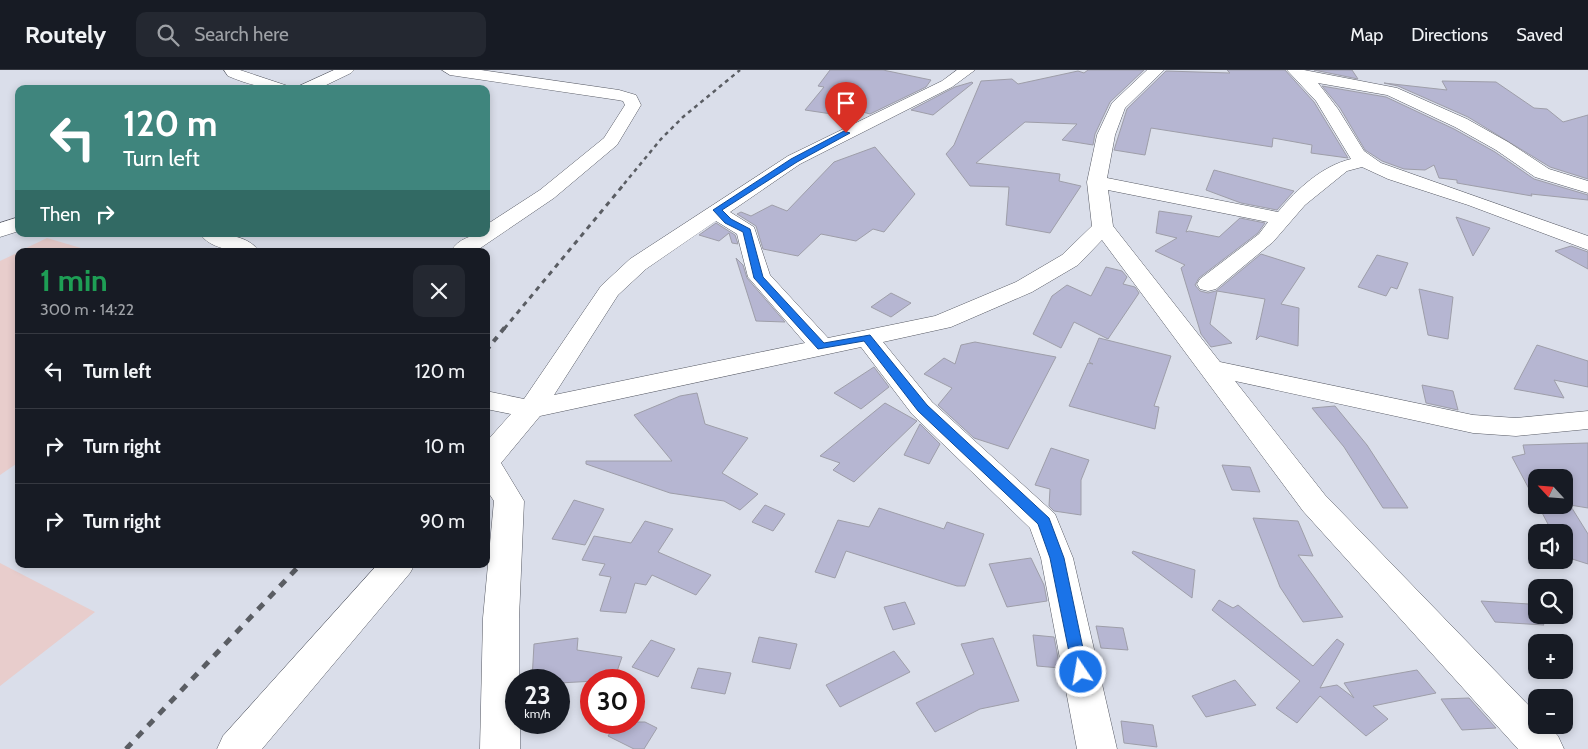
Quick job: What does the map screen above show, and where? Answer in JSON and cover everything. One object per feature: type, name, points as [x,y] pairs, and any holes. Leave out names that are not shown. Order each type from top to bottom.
[{"type":"main road","points":[[232,70],[253,81],[268,85]]},
{"type":"main road","points":[[314,85],[346,70]]},
{"type":"main road","points":[[450,70],[619,95],[630,98],[633,105],[611,141],[547,194],[490,232]]},
{"type":"main road","points":[[490,458],[531,409],[609,291],[638,264],[794,160],[947,84],[967,70]]},
{"type":"main road","points":[[1156,70],[1118,106],[1106,135],[1097,182],[1103,227],[1314,503],[1544,749]]},
{"type":"main road","points":[[1299,73],[1338,122],[1357,154],[1364,161],[1401,177],[1528,220],[1588,244]]},
{"type":"main road","points":[[1299,73],[1391,91],[1460,123],[1502,146],[1542,173],[1588,187]]},
{"type":"main road","points":[[1208,284],[1266,238],[1298,201],[1340,167],[1364,161]]},
{"type":"main road","points":[[1097,182],[1283,218]]},
{"type":"main road","points":[[717,210],[728,221],[747,231],[759,278],[822,347]]},
{"type":"main road","points":[[0,231],[15,224]]},
{"type":"main road","points":[[490,401],[531,409],[942,322],[1024,287],[1070,260],[1103,227]]},
{"type":"main road","points":[[218,237],[241,248]]},
{"type":"main road","points":[[466,248],[483,237]]},
{"type":"main road","points":[[866,338],[922,408],[1044,522],[1057,558],[1097,749]]},
{"type":"main road","points":[[1212,368],[1473,424],[1516,427],[1588,420]]},
{"type":"main road","points":[[490,470],[509,501],[500,618],[500,749]]},
{"type":"main road","points":[[238,749],[395,568]]},
{"type":"shaded area","points":[[47,238],[81,248],[26,248]]},
{"type":"shaded area","points":[[15,254],[15,465],[0,475],[0,261]]},
{"type":"shaded area","points":[[0,563],[95,612],[0,686]]},
{"type":"building","points":[[830,70],[883,70],[931,80],[926,87],[870,114],[852,109],[845,116],[805,110],[824,87],[818,86]]},
{"type":"building","points":[[1088,70],[1144,70],[1110,102],[1095,134],[1093,145],[1062,140],[1077,124],[1025,122],[976,163],[1060,174],[1059,181],[1081,186],[1050,233],[1006,225],[1009,187],[970,186],[946,154],[954,145],[981,81],[1012,79],[1018,84],[1078,71],[1084,73]]},
{"type":"building","points":[[1227,70],[1285,70],[1314,102],[1348,158],[1311,153],[1312,145],[1273,138],[1272,147],[1151,128],[1145,155],[1114,150],[1127,109],[1166,71],[1230,73]]},
{"type":"building","points":[[1314,70],[1352,70],[1358,79]]},
{"type":"building","points":[[1442,81],[1496,82],[1534,108],[1547,109],[1563,122],[1588,115],[1588,179],[1550,167],[1468,117],[1398,86],[1384,83],[1447,90]]},
{"type":"building","points":[[972,82],[933,115],[911,110],[955,87]]},
{"type":"building","points":[[1322,86],[1386,97],[1454,129],[1495,152],[1534,179],[1588,195],[1588,200],[1531,194],[1532,196],[1457,183],[1457,180],[1439,178],[1434,165],[1425,170],[1404,169],[1382,161],[1365,150],[1340,108]]},
{"type":"building","points":[[875,147],[915,194],[884,232],[873,229],[856,241],[821,234],[798,256],[763,249],[756,226],[737,214],[741,212],[751,216],[772,205],[787,211],[834,162]]},
{"type":"building","points":[[1214,170],[1294,191],[1277,210],[1241,203],[1206,190]]},
{"type":"building","points":[[1159,211],[1192,216],[1186,232],[1219,237],[1240,218],[1265,223],[1258,233],[1199,278],[1195,285],[1200,291],[1208,293],[1216,291],[1261,254],[1305,268],[1281,304],[1299,308],[1298,346],[1260,336],[1256,340],[1265,299],[1217,291],[1210,324],[1232,343],[1211,347],[1201,334],[1181,268],[1185,265],[1155,251],[1177,238],[1156,233]]},
{"type":"building","points":[[1456,217],[1490,228],[1473,256]]},
{"type":"building","points":[[716,223],[735,235],[738,244],[732,243],[729,233],[719,241],[699,235]]},
{"type":"building","points":[[1571,246],[1588,252],[1588,269],[1555,251]]},
{"type":"building","points":[[1377,255],[1408,263],[1397,289],[1391,287],[1386,296],[1358,287]]},
{"type":"building","points":[[736,258],[743,265],[747,278],[785,322],[756,321]]},
{"type":"building","points":[[1106,267],[1122,271],[1127,277],[1123,284],[1135,287],[1139,293],[1108,339],[1074,322],[1061,348],[1033,334],[1052,296],[1067,285],[1091,296]]},
{"type":"building","points":[[1419,289],[1453,297],[1448,339],[1428,335]]},
{"type":"building","points":[[891,293],[911,303],[891,317],[871,307]]},
{"type":"building","points":[[1099,338],[1171,356],[1154,406],[1159,407],[1155,429],[1069,406],[1088,363],[1093,364],[1089,362]]},
{"type":"building","points":[[975,342],[1056,357],[1008,449],[974,438],[938,405],[952,388],[924,374],[944,358],[955,364],[961,345]]},
{"type":"building","points":[[1537,345],[1588,361],[1588,387],[1554,380],[1564,398],[1514,389]]},
{"type":"building","points":[[874,367],[889,387],[861,409],[834,393]]},
{"type":"building","points":[[1422,385],[1453,391],[1458,410],[1426,403]]},
{"type":"building","points":[[697,393],[705,424],[748,438],[722,473],[758,494],[740,510],[724,501],[670,493],[586,464],[586,461],[672,461],[634,415],[680,396]]},
{"type":"building","points":[[885,403],[917,421],[854,482],[833,470],[840,463],[820,456]]},
{"type":"building","points":[[1335,406],[1367,445],[1408,508],[1383,508],[1344,447],[1312,408]]},
{"type":"building","points":[[920,424],[940,444],[929,464],[904,455]]},
{"type":"building","points":[[1588,443],[1588,508],[1573,506],[1573,469],[1528,469],[1528,487],[1512,457],[1525,454],[1523,445]]},
{"type":"building","points":[[1051,448],[1089,460],[1081,480],[1081,515],[1054,511],[1049,506],[1050,489],[1035,485]]},
{"type":"building","points":[[1222,465],[1250,467],[1260,492],[1232,490]]},
{"type":"building","points":[[574,500],[604,509],[585,545],[552,539]]},
{"type":"building","points":[[765,505],[785,514],[773,531],[752,522]]},
{"type":"building","points":[[879,508],[944,529],[947,522],[984,534],[965,586],[957,586],[846,551],[835,578],[815,572],[838,520],[869,527]]},
{"type":"building","points":[[1573,510],[1588,534],[1588,564],[1573,559],[1573,524],[1548,524],[1543,514],[1573,514]]},
{"type":"building","points":[[1253,518],[1298,521],[1313,556],[1298,555],[1343,617],[1303,622],[1280,587]]},
{"type":"building","points":[[645,521],[673,529],[658,552],[711,575],[696,595],[652,575],[646,585],[635,583],[626,613],[600,611],[611,577],[599,575],[605,564],[582,560],[594,536],[631,543]]},
{"type":"building","points":[[1133,551],[1195,570],[1192,598],[1132,553]]},
{"type":"building","points":[[1031,558],[1044,585],[1047,601],[1007,607],[989,564]]},
{"type":"building","points":[[1219,600],[1233,608],[1238,605],[1313,666],[1337,639],[1344,644],[1320,688],[1337,685],[1354,698],[1344,683],[1417,670],[1436,693],[1373,706],[1388,719],[1366,736],[1320,696],[1297,723],[1276,708],[1300,681],[1212,610]]},
{"type":"building","points":[[1481,601],[1528,604],[1528,624],[1544,625],[1495,622]]},
{"type":"building","points":[[905,602],[915,624],[893,630],[884,607]]},
{"type":"building","points":[[1096,626],[1123,628],[1128,650],[1101,648]]},
{"type":"building","points":[[1033,635],[1054,637],[1060,668],[1037,666]]},
{"type":"building","points":[[759,637],[797,644],[790,669],[752,662]]},
{"type":"building","points":[[578,638],[577,650],[622,657],[618,669],[580,669],[580,682],[570,682],[570,669],[533,669],[534,644]]},
{"type":"building","points":[[993,638],[1019,701],[980,709],[935,732],[916,703],[974,674],[961,644]]},
{"type":"building","points":[[651,640],[675,649],[658,677],[645,672],[645,669],[632,667]]},
{"type":"building","points":[[894,651],[910,672],[840,707],[826,685]]},
{"type":"building","points":[[698,668],[731,673],[725,694],[691,688]]},
{"type":"building","points":[[1235,680],[1256,705],[1206,717],[1192,696]]},
{"type":"building","points":[[1469,698],[1496,728],[1462,730],[1441,699]]},
{"type":"building","points":[[1121,721],[1153,725],[1157,747],[1124,743]]},
{"type":"building","points":[[645,722],[657,728],[644,749],[634,749],[608,736],[609,734],[645,734]]},
{"type":"railway","points":[[624,184],[661,139],[683,117],[740,70]]},
{"type":"railway","points":[[504,329],[625,183]]},
{"type":"railway","points":[[490,346],[505,327]]},
{"type":"railway","points":[[126,749],[297,568]]},
{"type":"route","points":[[846,133],[794,160],[717,210],[728,221],[747,231],[752,243],[759,278],[822,347],[866,338],[922,408],[1044,522],[1057,558],[1081,672]]}]
